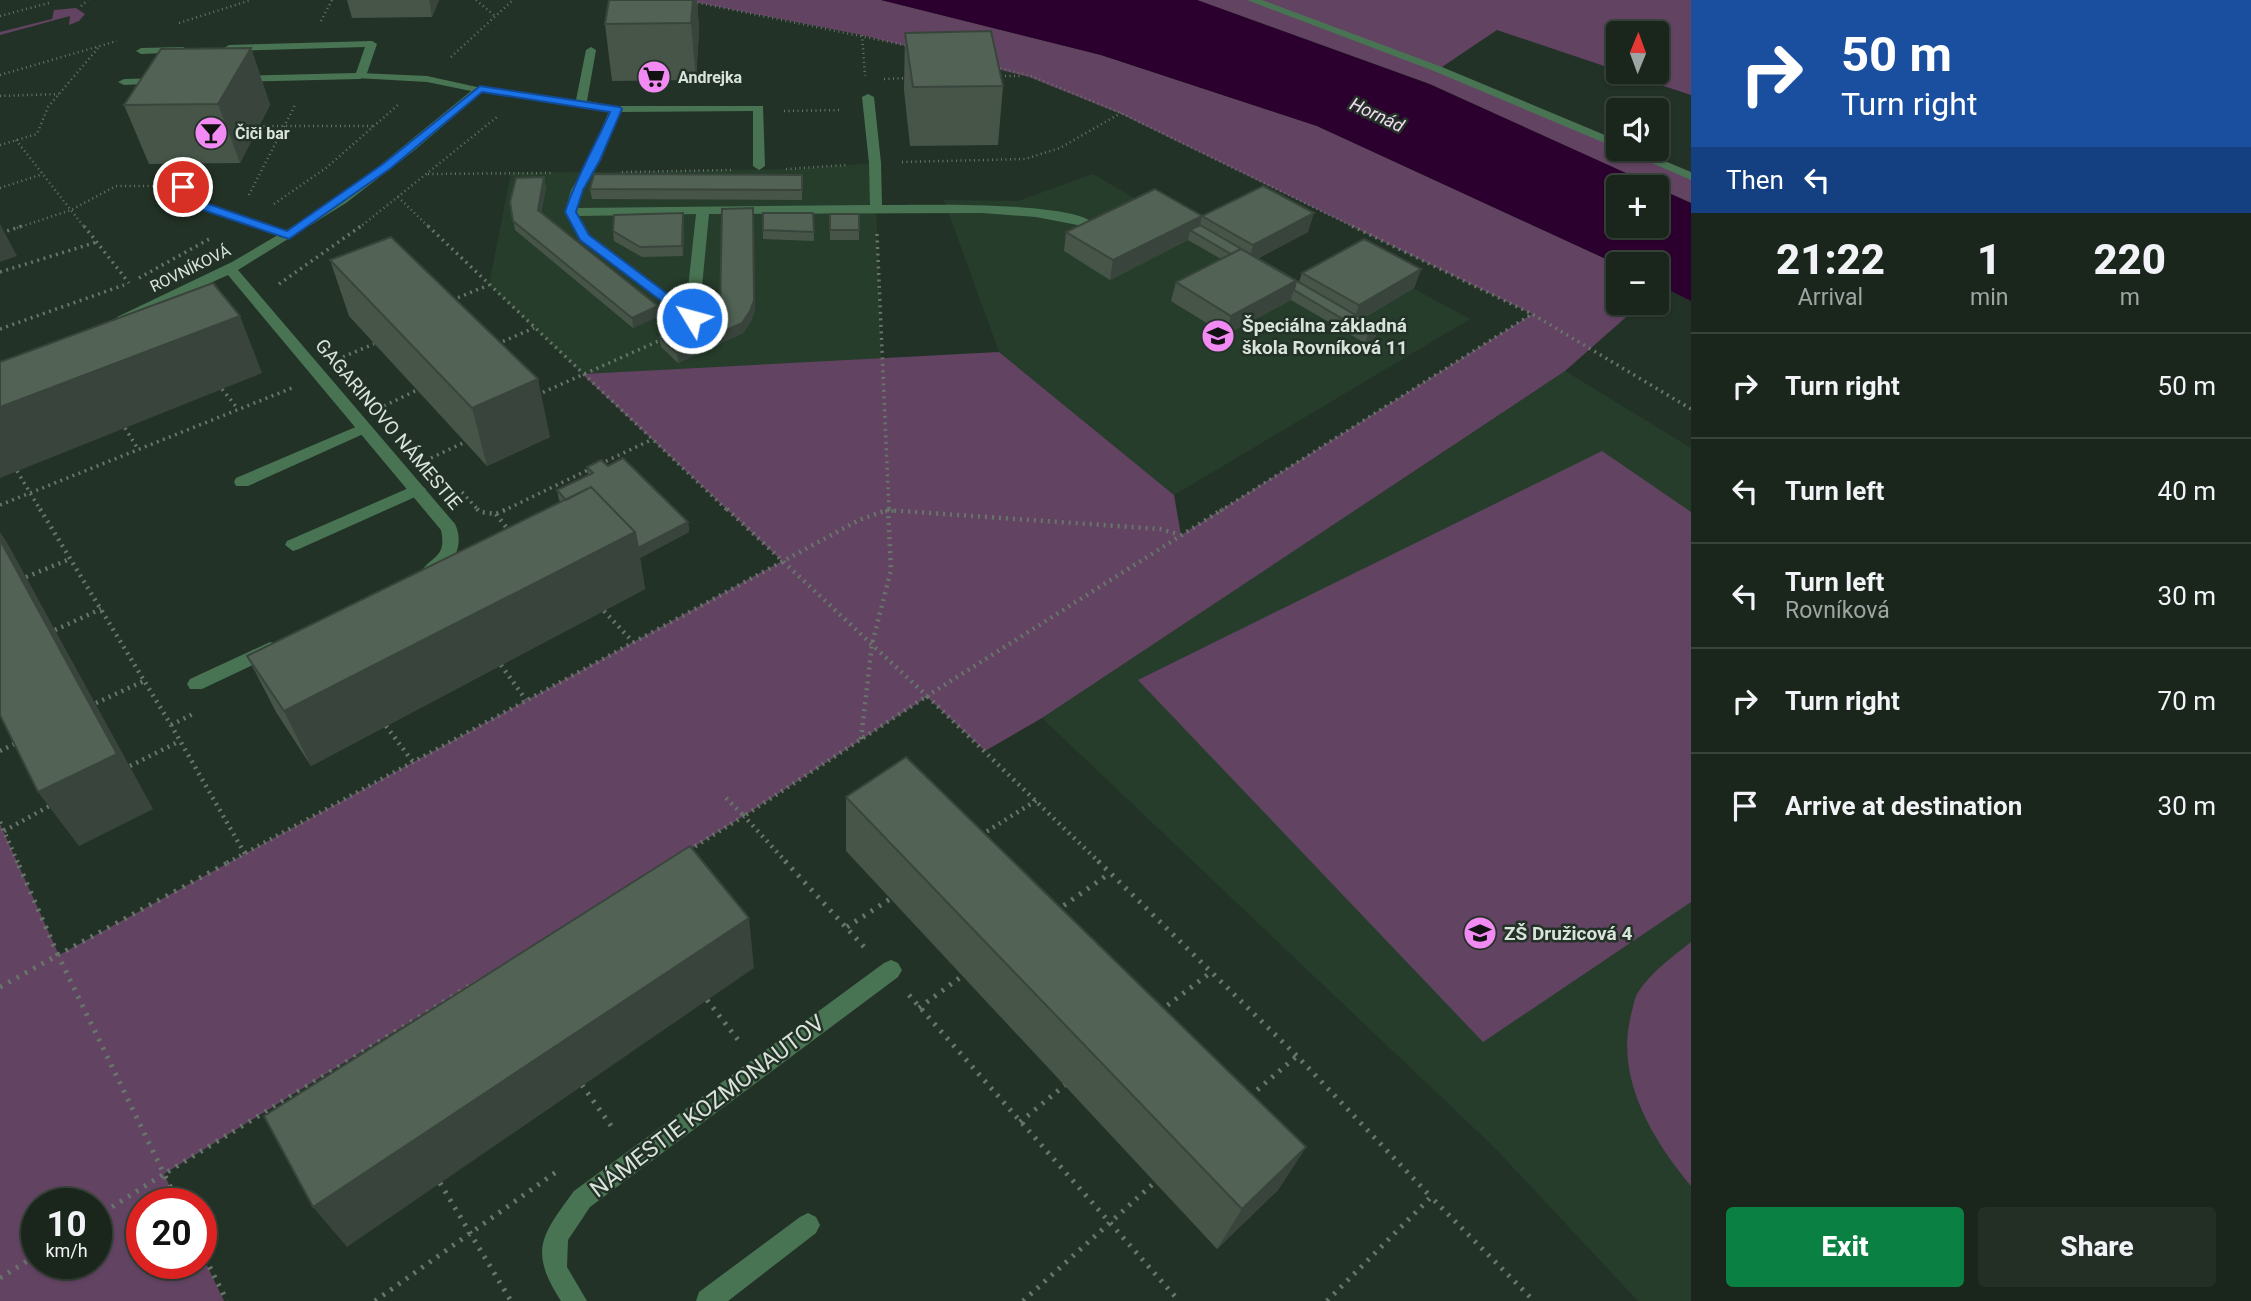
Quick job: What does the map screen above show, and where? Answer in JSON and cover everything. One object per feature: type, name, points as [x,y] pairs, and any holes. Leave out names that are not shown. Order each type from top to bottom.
[{"type":"street","points":[[1252,0],[1438,69],[1606,140]]},
{"type":"street","points":[[211,49],[372,44],[360,76]]},
{"type":"street","points":[[141,51],[197,49]]},
{"type":"street","points":[[582,103],[591,50]]},
{"type":"street","points":[[230,79],[360,76],[427,79],[616,109],[759,108],[759,166]]},
{"type":"street","points":[[124,82],[177,81]]},
{"type":"street","name":"ROVNÍKOVÁ","points":[[113,321],[230,269],[289,235],[378,173],[480,89]]},
{"type":"street","points":[[869,103],[876,209]]},
{"type":"street","points":[[616,109],[595,160],[577,190],[571,212],[584,237],[692,318]]},
{"type":"street","points":[[1655,161],[1691,176]]},
{"type":"street","points":[[190,171],[180,193],[183,199],[289,235]]},
{"type":"street","points":[[571,212],[876,209],[1020,211],[1059,215],[1088,223]]},
{"type":"street","points":[[692,318],[703,210]]},
{"type":"street","name":"GAGARINOVO NÁMESTIE","points":[[230,269],[449,528],[453,542],[450,555],[432,571],[407,583]]},
{"type":"street","points":[[242,482],[365,428]]},
{"type":"street","points":[[293,545],[418,489]]},
{"type":"street","points":[[196,684],[283,642]]},
{"type":"street","name":"NÁMESTIE KOZMONAUTOV","points":[[575,1301],[555,1270],[556,1236],[582,1199],[891,970]]},
{"type":"street","points":[[708,1301],[808,1225]]},
{"type":"path","points":[[0,16],[49,3],[48,0]]},
{"type":"path","points":[[81,6],[88,0]]},
{"type":"path","points":[[476,0],[495,16]]},
{"type":"path","points":[[0,329],[129,283],[245,220],[305,183],[374,126],[513,0]]},
{"type":"path","points":[[684,0],[862,35],[914,48]]},
{"type":"path","points":[[758,111],[869,103],[862,35]]},
{"type":"path","points":[[0,145],[37,134],[48,107],[101,45]]},
{"type":"path","points":[[992,66],[1031,76],[1121,113],[1532,314],[1691,409]]},
{"type":"path","points":[[989,76],[1031,76]]},
{"type":"path","points":[[245,220],[240,211],[309,77]]},
{"type":"path","points":[[866,79],[907,78]]},
{"type":"path","points":[[0,96],[60,94]]},
{"type":"path","points":[[521,96],[398,197],[582,374],[1037,800],[1297,1056],[1534,1301]]},
{"type":"path","points":[[259,126],[374,126]]},
{"type":"path","points":[[16,140],[129,283]]},
{"type":"path","points":[[0,188],[43,174]]},
{"type":"path","points":[[1,233],[71,210],[116,186],[183,187]]},
{"type":"path","points":[[862,739],[872,644],[891,570],[876,209]]},
{"type":"path","points":[[0,272],[97,242]]},
{"type":"path","points":[[450,300],[489,285]]},
{"type":"path","points":[[687,851],[1532,314]]},
{"type":"path","points":[[529,399],[659,341],[692,318]]},
{"type":"path","points":[[496,345],[534,328]]},
{"type":"path","points":[[341,358],[374,344]]},
{"type":"path","points":[[0,505],[320,376]]},
{"type":"path","points":[[222,389],[238,410]]},
{"type":"path","points":[[384,405],[417,390]]},
{"type":"path","points":[[125,428],[138,450]]},
{"type":"path","points":[[480,512],[496,514],[653,439]]},
{"type":"path","points":[[431,458],[465,442]]},
{"type":"path","points":[[17,471],[171,725],[245,854]]},
{"type":"path","points":[[0,987],[859,520],[887,510],[1160,529],[1181,536]]},
{"type":"path","points":[[496,514],[517,541]]},
{"type":"path","points":[[26,577],[70,559]]},
{"type":"path","points":[[55,630],[101,609]]},
{"type":"path","points":[[604,611],[633,642]]},
{"type":"path","points":[[501,665],[526,700]]},
{"type":"path","points":[[96,704],[144,681]]},
{"type":"path","points":[[171,725],[195,713]]},
{"type":"path","points":[[386,726],[413,762]]},
{"type":"path","points":[[0,751],[26,738]]},
{"type":"path","points":[[130,766],[180,741]]},
{"type":"path","points":[[726,798],[867,949],[891,970],[919,1009],[1179,1301]]},
{"type":"path","points":[[970,842],[1037,800]]},
{"type":"path","points":[[4,831],[57,802]]},
{"type":"path","points":[[0,822],[58,955],[171,1188]]},
{"type":"path","points":[[1045,919],[1110,873]]},
{"type":"path","points":[[847,927],[890,899]]},
{"type":"path","points":[[1157,1013],[1210,973]]},
{"type":"path","points":[[112,1207],[485,976]]},
{"type":"path","points":[[919,1009],[962,976]]},
{"type":"path","points":[[474,983],[481,994]]},
{"type":"path","points":[[707,1000],[739,1041]]},
{"type":"path","points":[[1246,1100],[1297,1056]]},
{"type":"path","points":[[334,1069],[340,1079]]},
{"type":"path","points":[[582,1086],[614,1130]]},
{"type":"path","points":[[1020,1122],[1065,1086]]},
{"type":"path","points":[[1023,1301],[1155,1182]]},
{"type":"path","points":[[440,1183],[511,1301]]},
{"type":"path","points":[[1327,1301],[1431,1197]]},
{"type":"path","points":[[0,1278],[21,1265]]},
{"type":"path","points":[[216,1279],[227,1301]]},
{"type":"shaded area","points":[[684,0],[881,0],[1101,55],[1317,126],[1606,259],[1606,315],[1628,315],[1565,371],[1042,718],[985,751],[927,697],[744,816],[164,1174],[171,1188],[126,1188],[126,1279],[213,1279],[224,1301],[0,1301],[0,824],[59,955],[782,561],[582,374],[999,352],[1174,495],[1181,535],[1532,314],[1121,114],[1029,77],[862,35]]},
{"type":"shaded area","points":[[1197,0],[1691,0],[1691,95],[1658,84],[1670,84],[1670,21],[1606,21],[1606,67],[1497,30],[1439,69],[1606,143],[1606,161],[1655,161],[1691,176],[1691,203],[1669,193],[1669,175],[1630,175],[1430,84]]},
{"type":"shaded area","points":[[76,8],[85,14],[79,21],[69,25],[70,16],[0,35],[0,32],[52,19],[54,10]]},
{"type":"shaded area","points":[[875,163],[881,359],[582,374],[489,285],[511,173],[800,169]]},
{"type":"shaded area","name":"Špeciálna základná škola Rovníková 11","points":[[1093,174],[1198,235],[1308,232],[1248,264],[1296,292],[1357,258],[1470,319],[1174,495],[999,352],[944,200],[1018,201]]},
{"type":"shaded area","name":"ZŠ Družicová 4","points":[[1565,371],[1691,448],[1691,1301],[1638,1301],[1494,1147],[1042,718]]},
{"type":"shaded area","points":[[1602,451],[1691,512],[1691,902],[1483,1042],[1138,680]]},
{"type":"shaded area","points":[[1691,942],[1691,1186],[1663,1148],[1640,1106],[1628,1062],[1627,1039],[1637,994],[1655,972]]},
{"type":"water","name":"Hornád","points":[[881,0],[1197,0],[1429,84],[1630,175],[1606,175],[1606,238],[1669,238],[1669,193],[1691,203],[1691,301],[1669,290],[1669,252],[1606,252],[1606,259],[1317,126],[1101,55]]},
{"type":"building","points":[[609,0],[693,0],[691,23],[605,24]]},
{"type":"building","points":[[991,31],[1003,86],[913,87],[905,33]]},
{"type":"building","points":[[251,48],[218,104],[124,105],[161,49]]},
{"type":"building","points":[[594,174],[802,175],[802,190],[590,189]]},
{"type":"building","points":[[544,177],[538,210],[658,306],[632,318],[513,221],[510,202],[516,178]]},
{"type":"building","points":[[1263,186],[1314,213],[1253,245],[1202,216]]},
{"type":"building","points":[[1155,189],[1202,216],[1113,260],[1066,232]]},
{"type":"building","points":[[753,208],[754,300],[750,311],[742,323],[677,353],[659,337],[720,311],[722,209]]},
{"type":"building","points":[[683,213],[682,246],[640,247],[613,231],[614,215]]},
{"type":"building","points":[[763,213],[813,213],[814,232],[763,230]]},
{"type":"building","points":[[830,214],[859,214],[859,230],[830,230]]},
{"type":"building","points":[[1200,225],[1378,328],[1368,334],[1294,290],[1296,281],[1241,249],[1231,254],[1190,230]]},
{"type":"building","points":[[391,237],[538,379],[472,408],[330,260]]},
{"type":"building","points":[[1364,239],[1421,269],[1359,305],[1302,273]]},
{"type":"building","points":[[1241,249],[1296,281],[1231,316],[1176,282]]},
{"type":"building","points":[[213,283],[240,316],[0,407],[0,362]]},
{"type":"building","points":[[623,458],[688,522],[638,548],[635,532],[591,487],[566,500],[557,490],[593,473],[587,467],[601,460],[608,466]]},
{"type":"building","points":[[591,487],[635,532],[284,711],[247,656]]},
{"type":"building","points":[[0,540],[117,754],[38,792],[0,715]]},
{"type":"building","points":[[906,757],[1306,1147],[1242,1209],[846,797]]},
{"type":"building","points":[[690,846],[749,918],[313,1207],[264,1116]]},
{"type":"place","name":"Andrejka","points":[[654,77]]},
{"type":"place","name":"Čiči bar","points":[[211,133]]},
{"type":"place","name":"Špeciálna základná škola Rovníková 11","points":[[1218,336]]},
{"type":"place","name":"ZŠ Družicová 4","points":[[1480,933]]},
{"type":"route","points":[[183,187],[180,193],[183,199],[289,235],[341,201],[387,166],[480,89],[616,109],[595,160],[577,190],[571,212],[584,237],[692,318]]}]
